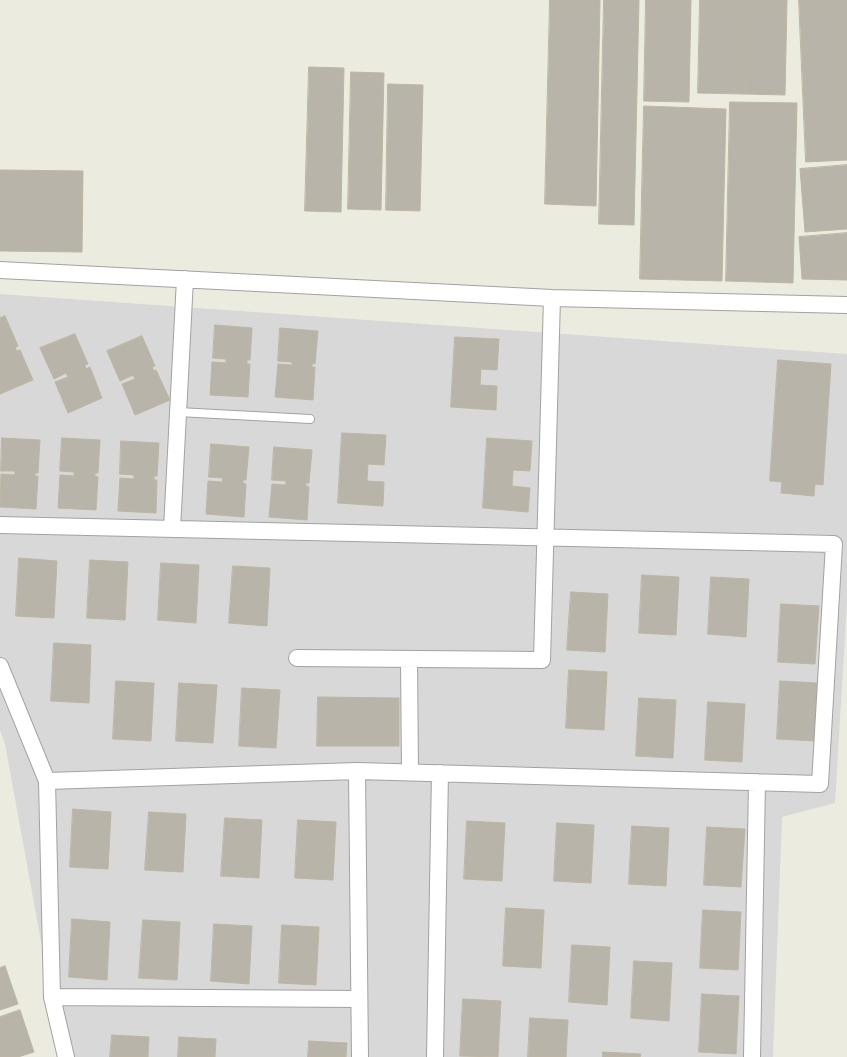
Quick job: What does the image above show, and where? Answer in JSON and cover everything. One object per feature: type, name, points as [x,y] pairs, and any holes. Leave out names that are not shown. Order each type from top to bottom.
[{"type":"street","points":[[0,270],[552,298],[847,305]]},
{"type":"street","points":[[172,529],[185,279]]},
{"type":"street","points":[[297,658],[542,660],[552,298]]},
{"type":"street","points":[[0,525],[834,544],[820,784],[357,770],[47,781]]},
{"type":"street","points":[[409,659],[410,772]]},
{"type":"street","points":[[0,666],[47,781],[52,997],[66,1057]]},
{"type":"street","points":[[357,770],[360,1057]]},
{"type":"street","points":[[435,1057],[440,773]]},
{"type":"street","points":[[752,1057],[757,782]]},
{"type":"street","points":[[52,997],[359,999]]},
{"type":"lane","points":[[178,412],[310,419]]},
{"type":"shaded area","points":[[0,294],[847,354],[847,602],[835,803],[782,817],[773,1057],[62,1057],[5,744],[0,730]]},
{"type":"building","points":[[550,0],[600,0],[596,206],[545,204]]},
{"type":"building","points":[[604,0],[639,0],[634,225],[599,224]]},
{"type":"building","points":[[646,0],[691,0],[689,102],[644,101]]},
{"type":"building","points":[[700,0],[747,0],[745,94],[698,93]]},
{"type":"building","points":[[747,0],[787,0],[785,95],[745,94]]},
{"type":"building","points":[[799,0],[847,0],[847,160],[806,162]]},
{"type":"building","points":[[309,67],[344,68],[341,212],[305,211]]},
{"type":"building","points":[[351,72],[384,73],[381,210],[348,209]]},
{"type":"building","points":[[388,84],[423,85],[420,211],[386,210]]},
{"type":"building","points":[[730,102],[797,103],[793,283],[726,281]]},
{"type":"building","points":[[644,106],[726,109],[722,281],[640,279]]},
{"type":"building","points":[[847,165],[847,229],[805,232],[800,169]]},
{"type":"building","points":[[0,170],[83,171],[82,252],[0,251]]},
{"type":"building","points":[[847,233],[847,280],[802,279],[799,237]]},
{"type":"building","points":[[5,316],[18,346],[15,348],[17,351],[20,350],[33,380],[0,394],[0,318]]},
{"type":"building","points":[[215,325],[252,328],[250,360],[247,360],[247,364],[250,364],[248,397],[210,395],[212,362],[226,363],[226,359],[213,358]]},
{"type":"building","points":[[280,328],[318,331],[315,364],[312,363],[312,367],[315,367],[313,400],[275,397],[278,364],[292,365],[292,362],[278,361]]},
{"type":"building","points":[[75,334],[88,364],[85,365],[86,369],[90,367],[102,398],[68,413],[55,382],[68,377],[66,373],[54,379],[40,348]]},
{"type":"building","points":[[142,336],[155,366],[152,367],[154,371],[156,370],[170,400],[135,415],[122,384],[135,379],[133,375],[120,381],[107,351]]},
{"type":"building","points":[[455,337],[499,339],[497,370],[481,369],[480,385],[497,386],[496,410],[451,407]]},
{"type":"building","points":[[778,360],[831,364],[823,485],[815,484],[814,496],[781,493],[782,482],[770,481]]},
{"type":"building","points":[[342,433],[386,435],[384,465],[368,464],[367,481],[384,482],[383,506],[338,503]]},
{"type":"building","points":[[2,438],[40,440],[38,473],[35,473],[35,476],[38,476],[36,509],[0,507],[1,474],[15,475],[15,471],[1,471]]},
{"type":"building","points":[[62,438],[100,440],[98,473],[95,473],[95,476],[98,477],[96,510],[58,508],[60,475],[74,476],[74,472],[60,471]]},
{"type":"building","points":[[487,438],[532,441],[530,471],[513,470],[512,486],[530,488],[528,512],[483,508]]},
{"type":"building","points":[[121,441],[159,443],[157,476],[154,476],[154,480],[157,480],[156,513],[118,511],[120,478],[134,479],[134,475],[120,474]]},
{"type":"building","points":[[211,444],[249,447],[246,480],[243,480],[243,483],[246,484],[244,517],[206,514],[208,481],[222,482],[223,478],[209,477]]},
{"type":"building","points":[[274,447],[312,450],[309,483],[306,483],[306,486],[309,487],[307,520],[269,517],[272,484],[286,485],[286,481],[272,480]]},
{"type":"building","points":[[19,558],[57,561],[54,618],[16,616]]},
{"type":"building","points":[[90,560],[128,562],[125,620],[87,618]]},
{"type":"building","points":[[161,563],[199,565],[196,623],[158,620]]},
{"type":"building","points":[[233,566],[270,568],[267,626],[229,623]]},
{"type":"building","points":[[642,575],[679,577],[676,635],[639,633]]},
{"type":"building","points":[[711,577],[749,579],[746,637],[708,634]]},
{"type":"building","points":[[571,592],[608,594],[605,652],[567,650]]},
{"type":"building","points":[[781,604],[819,606],[815,664],[778,662]]},
{"type":"building","points":[[54,643],[91,645],[89,703],[51,701]]},
{"type":"building","points":[[569,670],[607,672],[604,730],[566,728]]},
{"type":"building","points":[[116,681],[154,683],[151,741],[113,739]]},
{"type":"building","points":[[780,681],[817,683],[814,741],[777,739]]},
{"type":"building","points":[[179,683],[217,685],[213,743],[176,741]]},
{"type":"building","points":[[242,688],[280,690],[276,748],[239,746]]},
{"type":"building","points":[[318,697],[399,698],[399,746],[317,746]]},
{"type":"building","points":[[639,698],[676,700],[673,758],[636,756]]},
{"type":"building","points":[[708,702],[745,704],[742,762],[705,760]]},
{"type":"building","points":[[73,809],[111,812],[108,869],[70,867]]},
{"type":"building","points":[[149,812],[186,814],[183,872],[145,870]]},
{"type":"building","points":[[225,818],[262,820],[259,878],[221,876]]},
{"type":"building","points":[[298,820],[336,822],[333,880],[295,878]]},
{"type":"building","points":[[467,821],[505,823],[502,881],[464,879]]},
{"type":"building","points":[[557,823],[594,825],[591,883],[554,881]]},
{"type":"building","points":[[632,826],[669,828],[666,886],[629,884]]},
{"type":"building","points":[[707,827],[745,829],[741,887],[704,885]]},
{"type":"building","points":[[506,908],[544,910],[541,968],[503,966]]},
{"type":"building","points":[[703,910],[741,912],[738,970],[700,968]]},
{"type":"building","points":[[72,919],[110,922],[107,980],[69,977]]},
{"type":"building","points":[[143,920],[180,922],[177,980],[139,978]]},
{"type":"building","points":[[214,924],[252,926],[249,984],[211,981]]},
{"type":"building","points":[[282,925],[319,927],[316,985],[279,983]]},
{"type":"building","points":[[572,945],[610,947],[607,1005],[569,1002]]},
{"type":"building","points":[[634,961],[672,963],[669,1021],[631,1018]]},
{"type":"building","points":[[5,966],[18,1004],[0,1010],[0,968]]},
{"type":"building","points":[[702,994],[739,996],[736,1054],[699,1052]]},
{"type":"building","points":[[463,999],[501,1001],[498,1057],[460,1056]]},
{"type":"building","points":[[20,1010],[34,1052],[18,1057],[0,1057],[0,1017]]},
{"type":"building","points":[[530,1018],[568,1020],[566,1057],[528,1057]]},
{"type":"building","points":[[112,1035],[149,1037],[148,1057],[110,1057]]},
{"type":"building","points":[[179,1037],[216,1039],[215,1057],[178,1057]]},
{"type":"building","points":[[309,1041],[347,1043],[346,1057],[308,1057]]},
{"type":"building","points":[[603,1052],[641,1054],[640,1057],[603,1057]]}]
